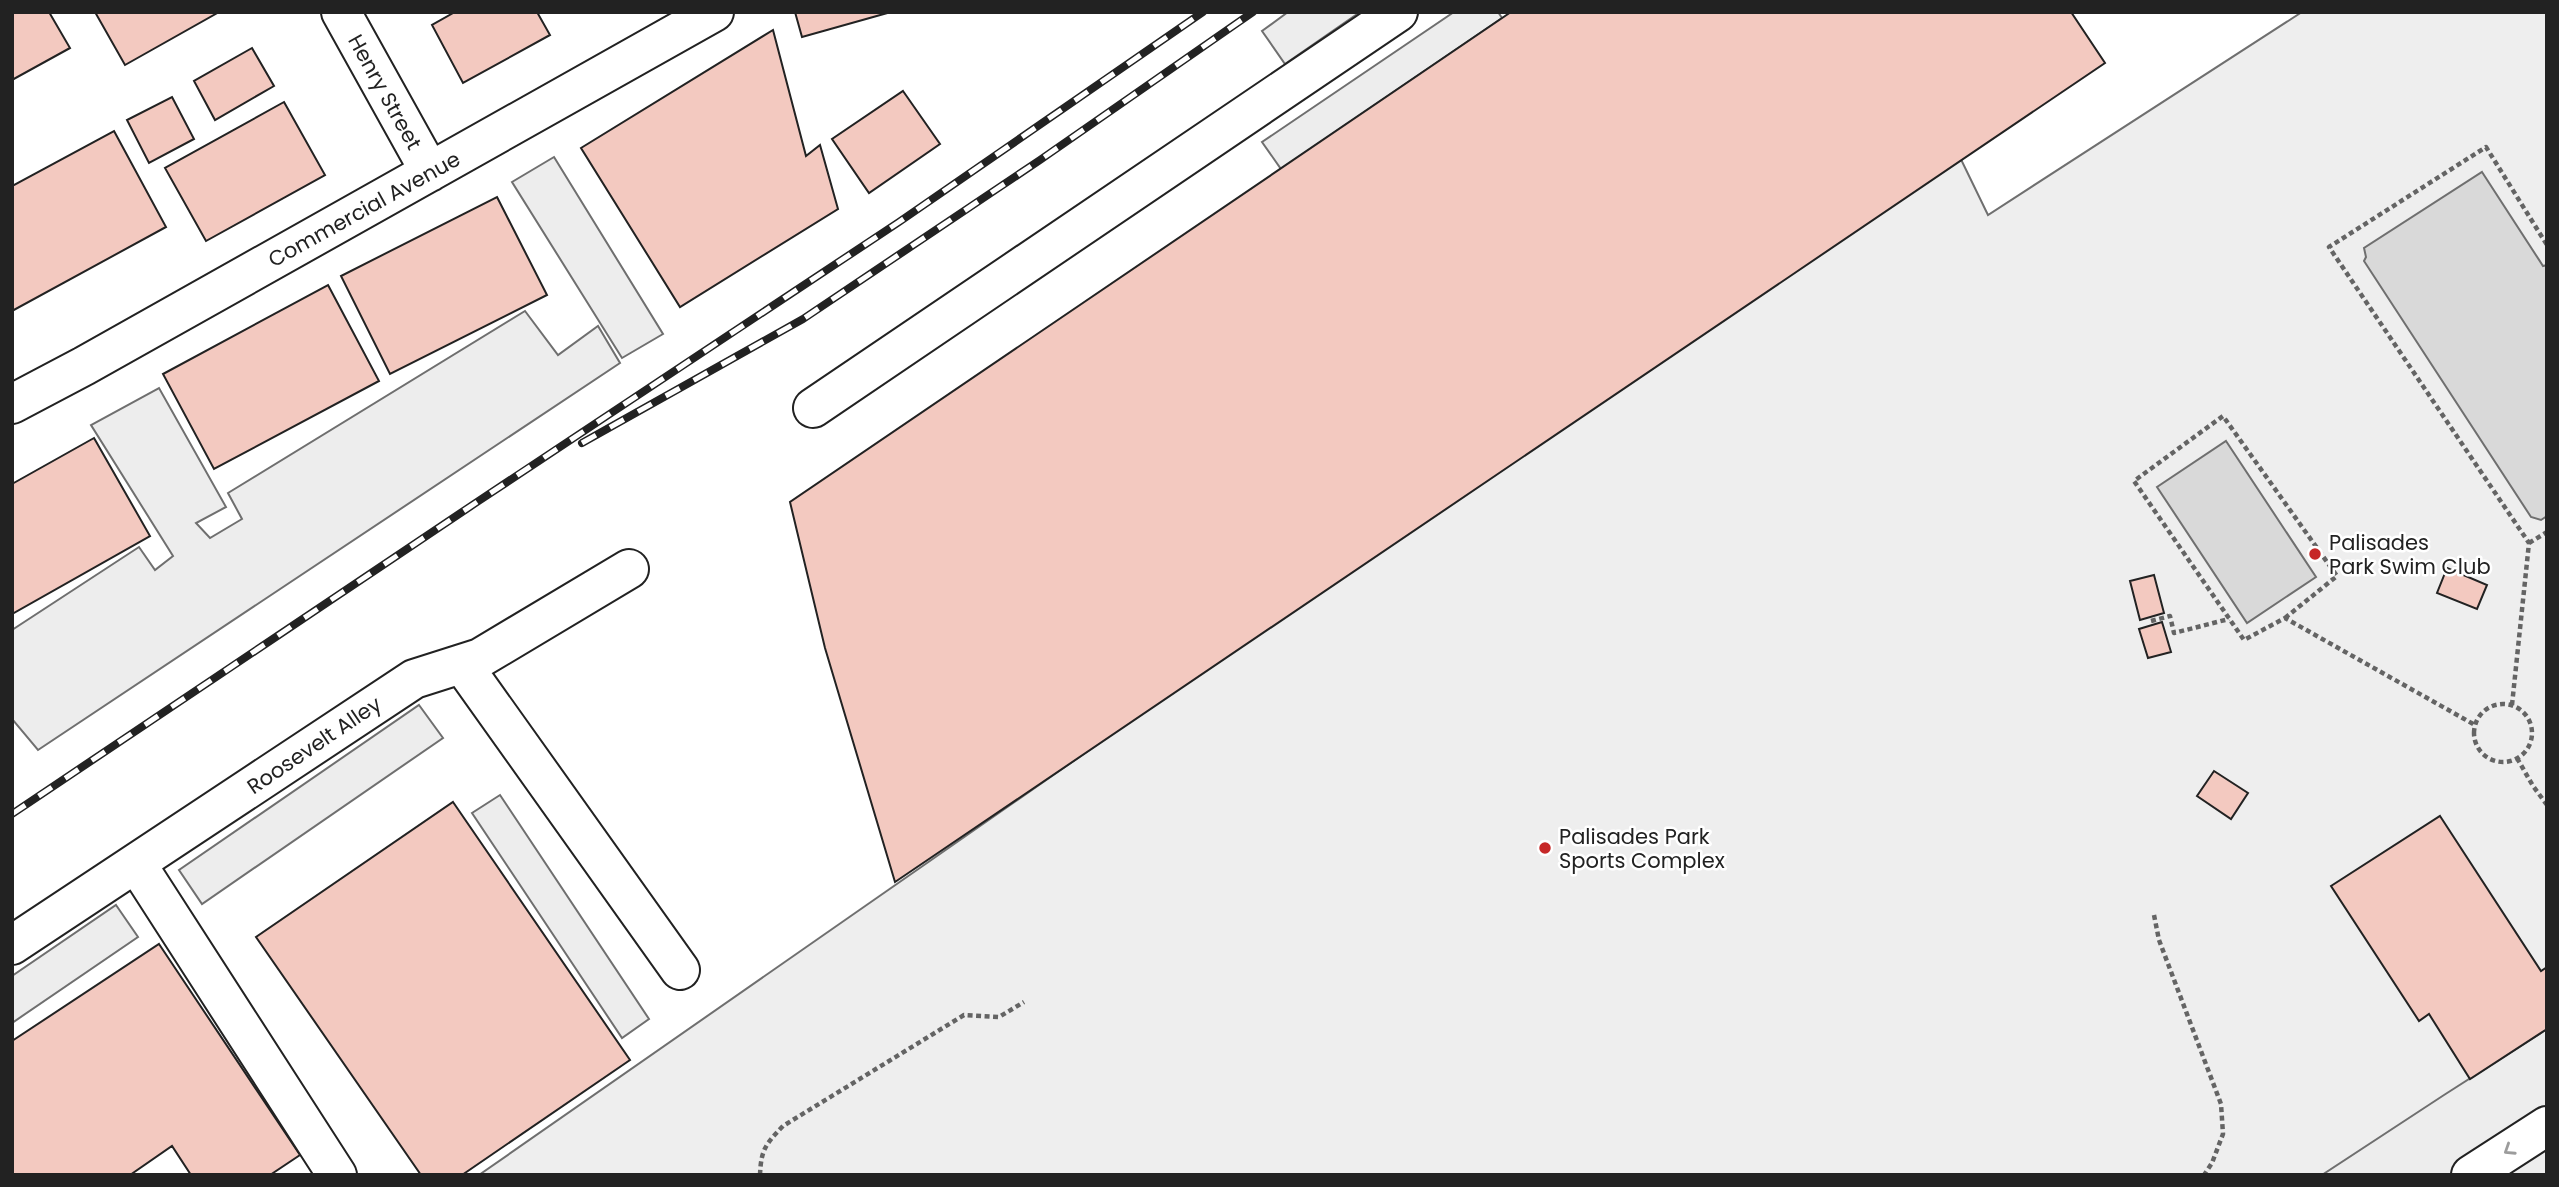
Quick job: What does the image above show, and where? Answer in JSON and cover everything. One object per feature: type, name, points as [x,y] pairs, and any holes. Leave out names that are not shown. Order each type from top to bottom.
[{"type":"street","name":"Henry Street","points":[[341,12],[430,172]]},
{"type":"street","name":"Commercial Avenue","points":[[12,404],[714,12]]},
{"type":"street","points":[[813,408],[1398,12]]},
{"type":"street","name":"Roosevelt Alley","points":[[12,945],[414,679],[480,657],[629,569]]},
{"type":"street","points":[[461,664],[680,971]]},
{"type":"street","points":[[136,863],[337,1175]]},
{"type":"street","points":[[2471,1175],[2547,1126]]},
{"type":"path","points":[[2512,705],[2529,543],[2329,247],[2486,147],[2547,245]]},
{"type":"path","points":[[2223,416],[2337,576],[2285,618],[2244,640],[2134,481],[2223,416]]},
{"type":"path","points":[[2529,543],[2547,532]]},
{"type":"path","points":[[2151,621],[2170,616],[2174,633],[2229,619]]},
{"type":"path","points":[[2285,618],[2475,725]]},
{"type":"path","points":[[2503,704],[2512,705],[2527,717],[2532,734],[2525,751],[2508,761],[2489,758],[2477,744],[2475,725],[2485,710],[2503,704]]},
{"type":"path","points":[[2517,758],[2532,786],[2547,804]]},
{"type":"path","points":[[2154,915],[2159,940],[2221,1104],[2223,1134],[2212,1163],[2204,1175]]},
{"type":"path","points":[[760,1175],[760,1156],[768,1142],[783,1126],[964,1015],[999,1017],[1024,1002]]},
{"type":"shaded area","points":[[1288,12],[1360,12],[1285,64],[1262,31]]},
{"type":"shaded area","points":[[1454,12],[1498,12],[1502,18],[1281,169],[1262,142]]},
{"type":"shaded area","points":[[2302,12],[2547,12],[2547,1175],[479,1175],[1955,147],[1988,215]]},
{"type":"shaded area","points":[[554,157],[663,334],[622,358],[512,182]]},
{"type":"shaded area","points":[[2482,172],[2543,266],[2547,265],[2547,516],[2541,520],[2531,517],[2364,261],[2364,248]]},
{"type":"shaded area","points":[[525,311],[558,355],[598,326],[620,363],[38,750],[12,719],[12,630],[139,547],[155,570],[173,556],[91,425],[159,388],[226,507],[196,523],[210,538],[242,519],[228,493]]},
{"type":"shaded area","points":[[2226,441],[2316,577],[2247,623],[2157,487]]},
{"type":"shaded area","points":[[419,705],[443,738],[202,904],[179,870]]},
{"type":"shaded area","points":[[500,795],[649,1019],[622,1038],[472,813]]},
{"type":"shaded area","points":[[116,905],[138,937],[12,1023],[12,976]]},
{"type":"shaded area","points":[[2547,1029],[2547,1175],[2322,1175],[2444,1095]]},
{"type":"building","points":[[12,12],[49,12],[70,48],[12,80]]},
{"type":"building","points":[[95,12],[219,12],[125,65]]},
{"type":"building","points":[[455,12],[537,12],[550,35],[463,83],[432,25]]},
{"type":"building","points":[[795,12],[891,12],[802,37]]},
{"type":"building","points":[[1511,12],[2071,12],[2105,63],[895,882],[825,648],[790,502]]},
{"type":"building","points":[[773,30],[806,156],[820,145],[838,209],[680,307],[581,148]]},
{"type":"building","points":[[252,48],[274,86],[215,120],[194,81]]},
{"type":"building","points":[[903,91],[940,144],[869,193],[832,139]]},
{"type":"building","points":[[172,97],[194,139],[149,163],[127,120]]},
{"type":"building","points":[[284,102],[325,175],[206,241],[165,168]]},
{"type":"building","points":[[114,131],[166,227],[12,311],[12,186]]},
{"type":"building","points":[[497,197],[547,295],[390,374],[341,276]]},
{"type":"building","points":[[328,285],[379,381],[214,469],[163,374]]},
{"type":"building","points":[[94,438],[150,536],[12,614],[12,484]]},
{"type":"building","points":[[2447,568],[2487,585],[2477,609],[2437,593]]},
{"type":"building","points":[[2154,575],[2164,613],[2140,620],[2130,581]]},
{"type":"building","points":[[2162,622],[2171,652],[2148,658],[2139,629]]},
{"type":"building","points":[[2214,771],[2248,793],[2231,819],[2197,796]]},
{"type":"building","points":[[453,802],[630,1060],[462,1175],[421,1175],[256,937]]},
{"type":"building","points":[[2440,816],[2541,971],[2547,967],[2547,1029],[2470,1079],[2429,1014],[2419,1021],[2331,886]]},
{"type":"building","points":[[159,944],[300,1155],[270,1175],[191,1175],[172,1146],[130,1175],[12,1175],[12,1041]]},
{"type":"railway","points":[[12,814],[899,222],[1203,12]]},
{"type":"railway","points":[[582,443],[803,319],[1040,160],[1253,12]]},
{"type":"place","name":"Palisades Park Swim Club","points":[[2315,554]]},
{"type":"place","name":"Palisades Park Sports Complex","points":[[1545,848]]}]
